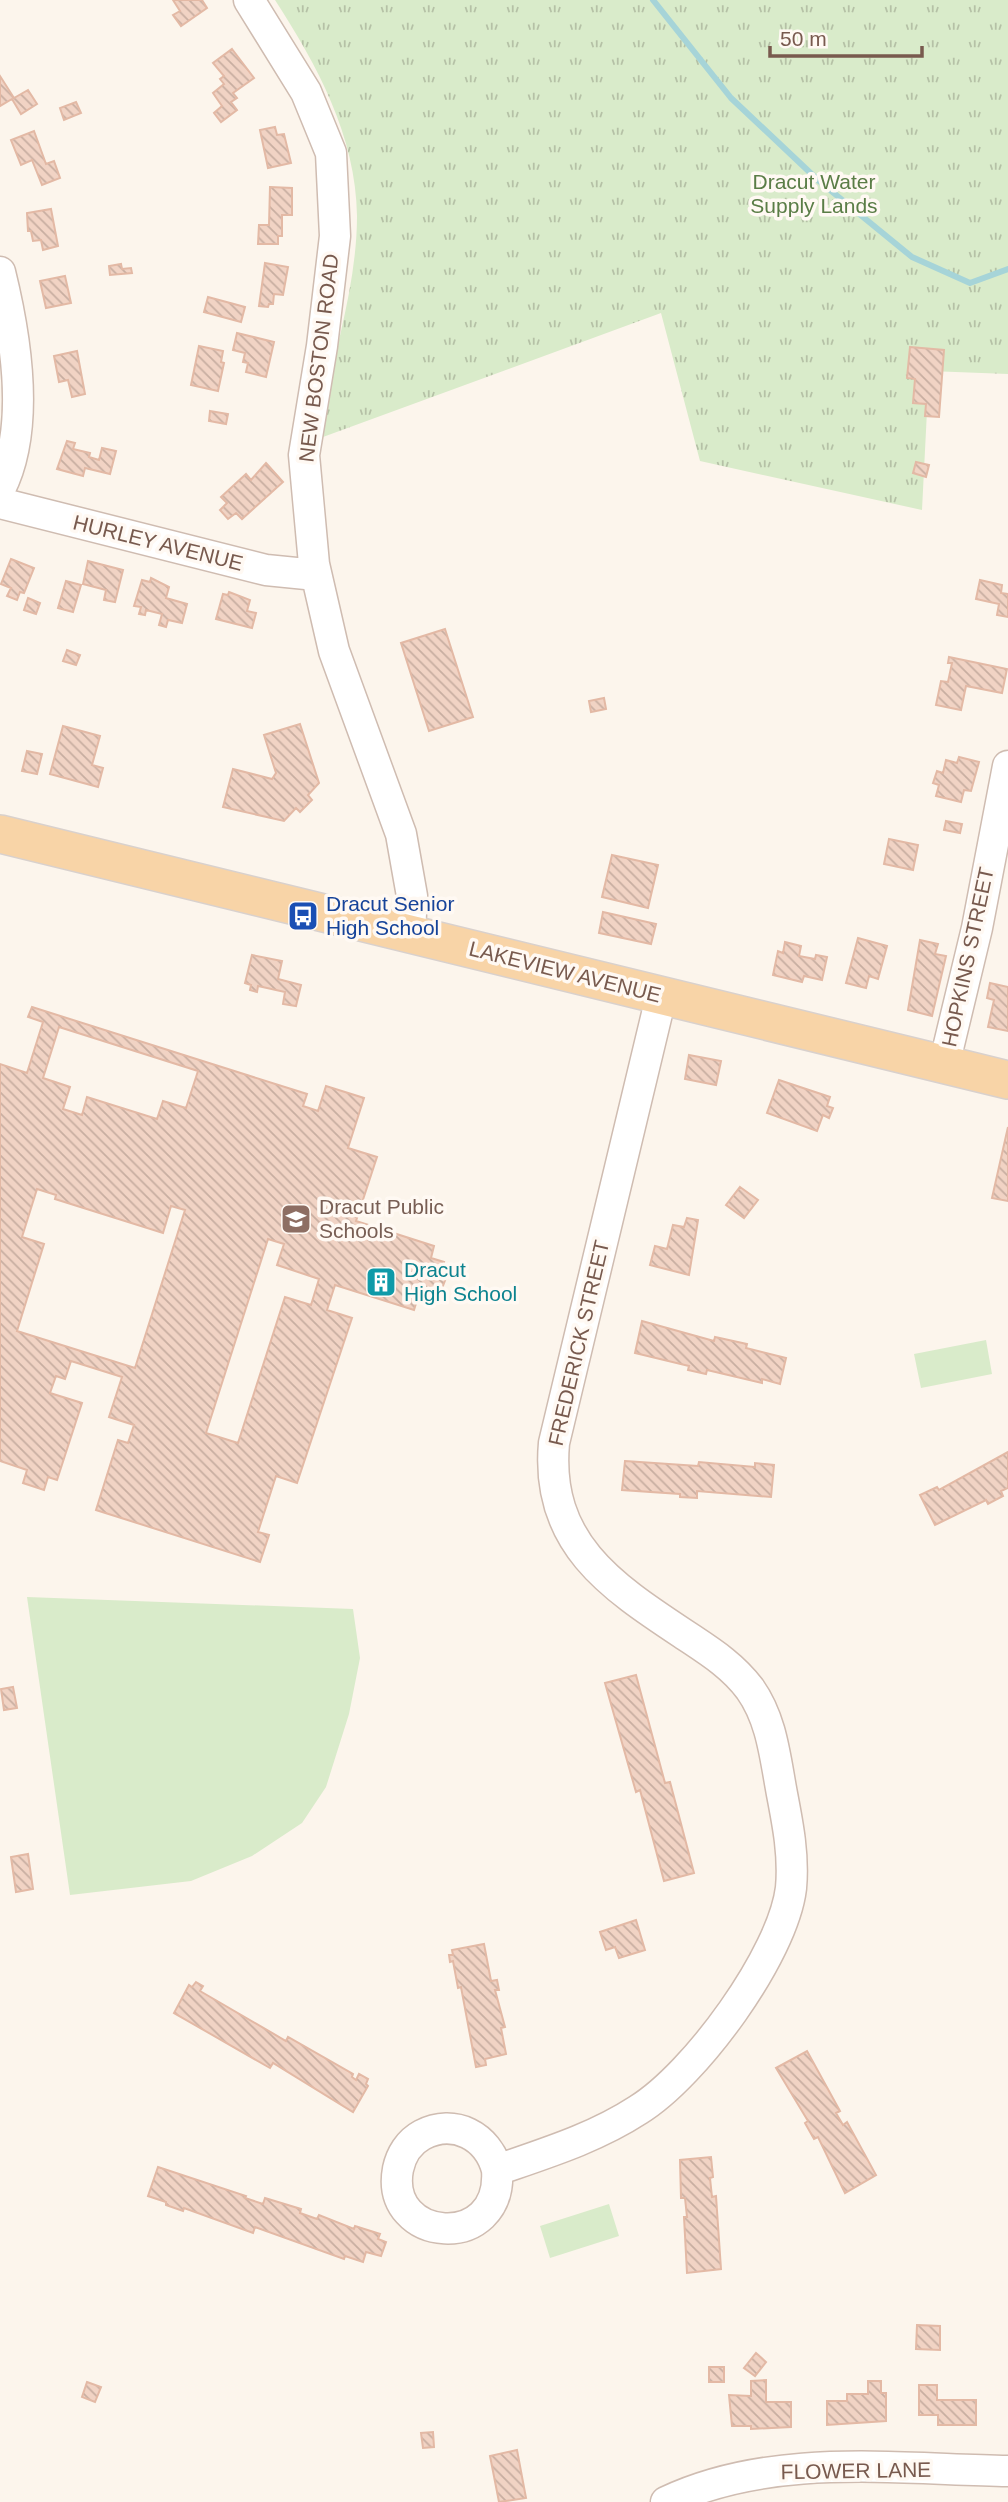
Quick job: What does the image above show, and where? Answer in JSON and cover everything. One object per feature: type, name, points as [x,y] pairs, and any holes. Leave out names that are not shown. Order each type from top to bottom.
[{"type":"main road","name":"LAKEVIEW AVENUE","points":[[0,834],[410,931],[661,997],[1008,1080]]},
{"type":"street","name":"NEW BOSTON ROAD","points":[[249,0],[306,92],[331,153],[335,236],[322,346],[304,455],[316,575],[334,651],[401,834],[412,896],[410,931]]},
{"type":"street","points":[[0,272],[19,387],[11,468],[0,489]]},
{"type":"street","name":"HURLEY AVENUE","points":[[0,503],[266,570],[316,575]]},
{"type":"street","name":"HOPKINS STREET","points":[[944,1065],[1000,841],[1008,766]]},
{"type":"street","name":"FREDERICK STREET","points":[[497,2170],[596,2134],[639,2110],[674,2084],[715,2036],[755,1974],[780,1928],[791,1888],[791,1841],[787,1816],[771,1737],[760,1704],[727,1664],[623,1594],[590,1563],[567,1525],[554,1480],[554,1443],[661,997]]},
{"type":"street","name":"FLOWER LANE","points":[[666,2502],[694,2489],[726,2480],[802,2468],[1008,2471]]},
{"type":"green space","name":"Dracut Water Supply Lands","points":[[275,0],[1008,0],[1008,374],[929,371],[922,510],[700,461],[661,313],[323,437],[323,410],[354,265],[357,216],[355,186],[342,130],[331,102],[305,50]]},
{"type":"green space","points":[[986,1340],[992,1374],[921,1388],[914,1354]]},
{"type":"green space","points":[[27,1597],[353,1609],[360,1658],[349,1714],[326,1787],[302,1823],[252,1856],[191,1881],[70,1895]]},
{"type":"green space","points":[[609,2204],[619,2236],[550,2258],[540,2226]]},
{"type":"building","points":[[173,0],[202,0],[207,8],[181,26],[173,15],[180,11]]},
{"type":"building","points":[[232,49],[254,78],[233,93],[237,98],[231,102],[237,110],[221,122],[214,113],[222,106],[213,93],[224,84],[220,79],[224,76],[213,63]]},
{"type":"building","points":[[0,76],[14,98],[28,90],[37,104],[21,114],[12,99],[0,106]]},
{"type":"building","points":[[76,102],[81,113],[64,120],[60,108]]},
{"type":"building","points":[[275,127],[277,135],[284,134],[291,163],[268,168],[260,130]]},
{"type":"building","points":[[34,131],[46,164],[54,161],[60,178],[42,185],[32,160],[21,165],[11,140]]},
{"type":"building","points":[[270,187],[292,188],[292,215],[282,215],[282,236],[278,236],[278,244],[258,244],[259,225],[269,225]]},
{"type":"building","points":[[51,209],[58,246],[43,250],[41,240],[33,241],[31,231],[28,231],[27,213]]},
{"type":"building","points":[[265,263],[288,267],[283,295],[274,294],[273,304],[268,307],[259,306]]},
{"type":"building","points":[[121,264],[122,269],[131,268],[132,273],[110,275],[109,266]]},
{"type":"building","points":[[65,276],[71,303],[46,308],[40,281]]},
{"type":"building","points":[[208,297],[245,307],[241,322],[204,312]]},
{"type":"building","points":[[237,333],[274,342],[266,377],[246,372],[248,363],[243,362],[245,353],[233,350]]},
{"type":"building","points":[[199,346],[223,351],[221,362],[224,363],[218,391],[191,385]]},
{"type":"building","points":[[910,347],[944,350],[939,417],[925,416],[926,404],[913,403],[915,379],[907,378]]},
{"type":"building","points":[[77,351],[85,394],[72,397],[68,380],[59,382],[54,356]]},
{"type":"building","points":[[210,411],[228,414],[226,424],[209,421]]},
{"type":"building","points":[[67,441],[75,443],[73,449],[90,453],[89,457],[99,460],[102,448],[116,451],[110,474],[85,468],[83,476],[57,469]]},
{"type":"building","points":[[916,462],[929,465],[926,477],[913,473]]},
{"type":"building","points":[[266,463],[283,482],[242,519],[236,513],[228,519],[220,510],[227,503],[221,497],[246,474],[251,480]]},
{"type":"building","points":[[11,559],[34,568],[24,593],[20,592],[17,600],[7,596],[11,588],[1,584]]},
{"type":"building","points":[[88,561],[123,570],[115,602],[104,600],[106,590],[83,584]]},
{"type":"building","points":[[151,578],[169,587],[166,598],[187,604],[182,623],[168,620],[166,627],[159,625],[162,614],[146,610],[145,615],[139,614],[141,607],[134,606],[142,580],[150,582]]},
{"type":"building","points":[[980,580],[1002,585],[1001,593],[1008,594],[1008,617],[997,615],[999,604],[976,599]]},
{"type":"building","points":[[66,581],[81,585],[73,612],[58,608]]},
{"type":"building","points":[[229,592],[250,600],[247,611],[256,613],[252,628],[216,619],[223,594],[228,595]]},
{"type":"building","points":[[28,598],[40,603],[36,614],[24,610]]},
{"type":"building","points":[[445,629],[473,717],[429,731],[401,643]]},
{"type":"building","points":[[67,650],[80,655],[76,665],[63,661]]},
{"type":"building","points":[[949,657],[1007,669],[1002,693],[966,686],[961,710],[936,705],[941,681],[948,682],[952,663],[948,663]]},
{"type":"building","points":[[604,698],[606,709],[591,712],[589,701]]},
{"type":"building","points":[[300,724],[319,783],[308,795],[312,800],[300,812],[296,808],[284,821],[223,807],[233,769],[272,779],[276,773],[264,735]]},
{"type":"building","points":[[63,726],[100,736],[92,765],[103,768],[98,787],[50,774]]},
{"type":"building","points":[[27,751],[42,754],[37,774],[22,771]]},
{"type":"building","points":[[959,757],[979,762],[971,791],[964,790],[961,802],[936,796],[939,785],[933,783],[937,771],[943,773],[946,760],[957,763]]},
{"type":"building","points":[[946,821],[962,824],[960,833],[944,830]]},
{"type":"building","points":[[889,839],[918,845],[913,870],[884,864]]},
{"type":"building","points":[[612,855],[658,865],[648,908],[602,897]]},
{"type":"building","points":[[603,912],[656,924],[651,944],[599,933]]},
{"type":"building","points":[[858,938],[887,946],[878,979],[869,976],[866,988],[846,983]]},
{"type":"building","points":[[920,940],[938,944],[935,954],[946,956],[932,1016],[908,1010]]},
{"type":"building","points":[[785,942],[801,946],[799,956],[815,959],[816,955],[827,957],[822,980],[804,976],[802,982],[773,975],[778,951],[783,953]]},
{"type":"building","points":[[252,955],[282,961],[278,979],[301,985],[296,1006],[283,1004],[285,992],[258,986],[257,992],[250,990],[251,985],[245,983]]},
{"type":"building","points":[[990,983],[1008,987],[1008,1031],[988,1027],[994,1000],[987,998]]},
{"type":"building","name":"Dracut High School","points":[[32,1007],[307,1094],[303,1106],[318,1111],[326,1086],[364,1098],[348,1148],[377,1157],[356,1221],[434,1246],[431,1258],[444,1262],[439,1276],[446,1278],[441,1291],[430,1287],[426,1299],[418,1297],[414,1310],[335,1285],[327,1310],[352,1318],[297,1483],[276,1476],[258,1532],[269,1535],[260,1562],[96,1510],[118,1440],[128,1443],[134,1425],[109,1417],[122,1377],[71,1361],[65,1379],[56,1376],[50,1393],[82,1403],[57,1480],[48,1477],[44,1490],[23,1483],[27,1470],[0,1461],[0,1064],[27,1073],[43,1022],[28,1017]],"holes":[[[59,1027],[198,1071],[186,1108],[163,1101],[157,1119],[87,1097],[82,1115],[63,1109],[70,1087],[43,1078]],[[37,1189],[56,1195],[55,1199],[163,1233],[171,1206],[185,1210],[135,1368],[17,1331],[44,1244],[22,1237]],[[268,1239],[284,1244],[277,1265],[319,1279],[311,1305],[285,1297],[238,1443],[206,1433]]]},
{"type":"building","points":[[689,1055],[721,1061],[716,1085],[685,1079]]},
{"type":"building","points":[[779,1080],[830,1097],[827,1106],[833,1108],[829,1118],[823,1115],[817,1131],[767,1113]]},
{"type":"building","points":[[1008,1127],[1008,1201],[992,1198]]},
{"type":"building","points":[[740,1187],[758,1200],[744,1218],[726,1205]]},
{"type":"building","points":[[687,1218],[698,1220],[689,1275],[650,1265],[655,1246],[667,1249],[673,1225],[684,1227]]},
{"type":"building","points":[[642,1321],[714,1341],[715,1337],[747,1344],[746,1348],[786,1358],[780,1384],[762,1379],[762,1383],[707,1370],[706,1374],[688,1370],[689,1366],[635,1353]]},
{"type":"building","points":[[1008,1452],[1008,1488],[1001,1491],[1003,1496],[988,1504],[986,1500],[935,1525],[920,1495],[937,1487],[939,1490]]},
{"type":"building","points":[[625,1461],[698,1466],[699,1462],[755,1467],[755,1463],[774,1465],[771,1497],[697,1491],[697,1498],[680,1497],[680,1494],[622,1490]]},
{"type":"building","points":[[636,1675],[665,1783],[670,1782],[694,1873],[664,1881],[640,1790],[636,1792],[605,1683]]},
{"type":"building","points":[[13,1687],[17,1708],[4,1710],[1,1689]]},
{"type":"building","points":[[28,1854],[33,1889],[16,1892],[11,1857]]},
{"type":"building","points":[[636,1920],[645,1950],[619,1958],[615,1947],[606,1950],[600,1932]]},
{"type":"building","points":[[484,1944],[491,1981],[497,1980],[499,1990],[495,1990],[505,2027],[501,2028],[506,2054],[485,2059],[486,2065],[476,2067],[461,1987],[458,1988],[453,1961],[450,1962],[449,1955],[453,1955],[452,1950]]},
{"type":"building","points":[[196,1982],[203,1986],[200,1991],[286,2041],[288,2037],[353,2074],[352,2077],[356,2080],[359,2074],[368,2079],[368,2086],[353,2112],[273,2063],[270,2068],[174,2013],[189,1985],[192,1987]]},
{"type":"building","points":[[807,2051],[840,2111],[836,2113],[843,2125],[847,2122],[876,2175],[845,2193],[818,2137],[814,2139],[805,2123],[808,2121],[776,2068]]},
{"type":"building","points":[[711,2157],[713,2177],[710,2178],[712,2197],[716,2196],[721,2269],[687,2273],[684,2217],[687,2217],[685,2198],[681,2198],[680,2160]]},
{"type":"building","points":[[158,2167],[263,2204],[265,2198],[301,2209],[300,2213],[317,2219],[319,2215],[354,2229],[355,2226],[380,2234],[378,2239],[386,2242],[381,2256],[366,2252],[363,2262],[345,2256],[344,2259],[255,2227],[253,2233],[184,2208],[183,2211],[166,2205],[166,2202],[148,2196]]},
{"type":"building","points":[[917,2325],[940,2326],[940,2350],[916,2349]]},
{"type":"building","points":[[756,2353],[766,2362],[755,2376],[744,2368]]},
{"type":"building","points":[[709,2367],[724,2367],[724,2382],[709,2382]]},
{"type":"building","points":[[766,2380],[766,2402],[791,2402],[791,2427],[751,2429],[751,2426],[732,2426],[729,2395],[751,2396],[751,2381]]},
{"type":"building","points":[[868,2381],[881,2381],[881,2393],[886,2393],[886,2421],[827,2425],[827,2401],[847,2401],[847,2394],[868,2394]]},
{"type":"building","points":[[87,2382],[101,2387],[95,2402],[82,2397]]},
{"type":"building","points":[[919,2385],[937,2385],[937,2400],[976,2400],[976,2425],[938,2425],[938,2415],[919,2415]]},
{"type":"building","points":[[433,2432],[434,2447],[423,2448],[421,2433]]},
{"type":"building","points":[[517,2450],[526,2498],[499,2502],[490,2456]]},
{"type":"waterway","points":[[653,0],[731,98],[819,181],[912,257],[970,283],[1008,269]]},
{"type":"place","name":"Dracut Senior High School","points":[[303,916]]},
{"type":"place","name":"Dracut Public Schools","points":[[296,1219]]},
{"type":"place","name":"Dracut High School","points":[[381,1282]]}]
